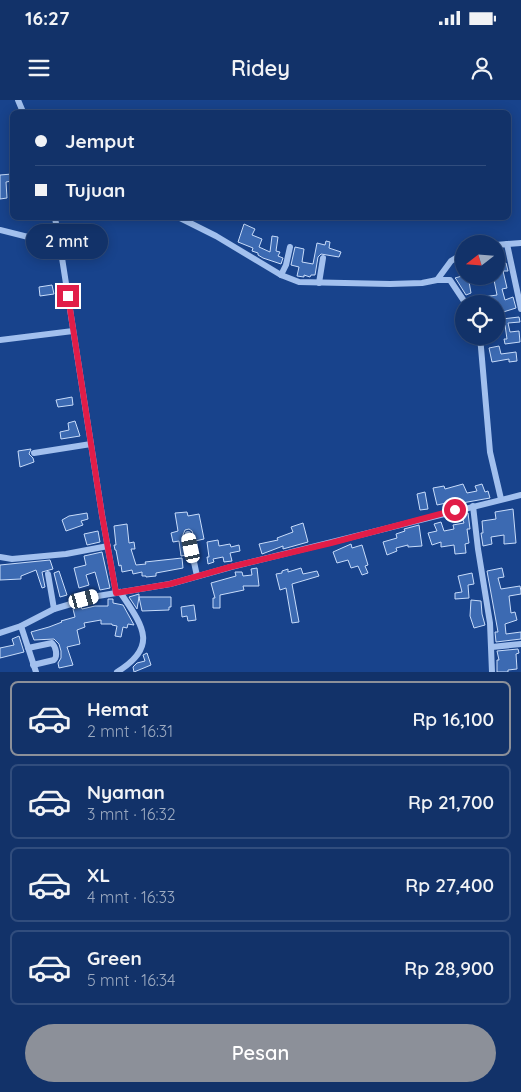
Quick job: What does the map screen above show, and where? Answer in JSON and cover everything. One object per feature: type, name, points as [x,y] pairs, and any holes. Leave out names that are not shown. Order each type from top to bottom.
[{"type":"street","points":[[55,220],[108,546],[118,592],[139,620],[143,645],[136,658],[117,672]]},
{"type":"street","points":[[184,220],[216,236],[282,275],[299,282],[390,284],[450,280],[460,295]]},
{"type":"street","points":[[0,230],[60,245]]},
{"type":"street","points":[[521,243],[507,244],[521,308]]},
{"type":"street","points":[[282,275],[290,247]]},
{"type":"street","points":[[319,283],[324,258]]},
{"type":"street","points":[[437,280],[455,259]]},
{"type":"street","points":[[0,340],[73,331]]},
{"type":"street","points":[[481,345],[490,452],[500,499]]},
{"type":"street","points":[[34,453],[91,444]]},
{"type":"street","points":[[0,633],[21,626],[54,609],[91,598],[160,586],[521,495]]},
{"type":"street","points":[[473,506],[490,623],[492,672]]},
{"type":"street","points":[[188,534],[197,576]]},
{"type":"street","points":[[0,557],[12,559],[66,554],[108,546]]},
{"type":"street","points":[[48,574],[54,609]]},
{"type":"street","points":[[21,626],[36,672]]},
{"type":"street","points":[[28,648],[52,644],[54,646],[56,656],[54,660],[33,665]]},
{"type":"street","points":[[492,646],[521,644]]},
{"type":"building","points":[[10,174],[10,181],[6,182],[7,198],[0,199],[0,175]]},
{"type":"building","points":[[244,224],[255,229],[252,235],[262,239],[259,247],[270,252],[272,236],[278,237],[276,251],[280,252],[278,256],[283,258],[281,264],[263,258],[258,253],[252,251],[253,248],[238,242]]},
{"type":"building","points":[[326,241],[330,242],[329,248],[341,252],[339,257],[321,254],[318,257],[315,275],[310,277],[304,275],[304,277],[297,276],[299,267],[291,265],[295,247],[304,249],[302,262],[313,264],[317,243],[325,245]]},
{"type":"building","points":[[506,263],[508,271],[505,271]]},
{"type":"building","points":[[505,280],[507,288],[502,289],[504,295],[497,295],[495,285],[505,285]]},
{"type":"building","points":[[52,285],[54,294],[40,296],[39,287]]},
{"type":"building","points":[[460,285],[470,285],[471,293],[466,295]]},
{"type":"building","points":[[513,297],[516,308],[505,311],[505,300]]},
{"type":"building","points":[[519,317],[520,322],[508,323],[510,332],[519,331],[520,342],[505,344],[505,339],[507,339],[505,319]]},
{"type":"building","points":[[499,346],[501,354],[516,352],[517,361],[509,362],[509,359],[492,362],[489,348]]},
{"type":"building","points":[[72,397],[73,405],[58,407],[56,400]]},
{"type":"building","points":[[75,421],[80,436],[61,439],[60,432],[69,430],[68,423]]},
{"type":"building","points":[[31,449],[29,454],[34,462],[20,467],[18,451]]},
{"type":"building","points":[[463,484],[467,493],[477,491],[475,486],[482,484],[485,492],[488,491],[490,498],[437,505],[433,488],[444,486],[445,489]]},
{"type":"building","points":[[425,492],[428,509],[420,510],[417,494]]},
{"type":"building","points":[[513,509],[516,543],[504,544],[504,535],[491,537],[492,544],[483,546],[482,521],[496,519],[495,512]]},
{"type":"building","points":[[187,512],[188,516],[199,514],[204,539],[195,541],[192,531],[189,529],[185,530],[183,535],[187,555],[181,556],[179,541],[173,542],[171,533],[178,531],[175,513]]},
{"type":"building","points":[[87,513],[88,519],[81,521],[83,525],[66,531],[62,520],[69,516]]},
{"type":"building","points":[[468,513],[470,529],[467,529],[469,543],[465,544],[466,553],[455,554],[454,545],[441,547],[441,542],[432,545],[428,533],[437,531],[434,524],[441,522],[444,531],[454,529],[453,525],[464,523],[461,515]]},
{"type":"building","points":[[303,523],[308,542],[283,549],[283,546],[262,554],[259,544],[278,540],[277,538],[293,532],[291,527]]},
{"type":"building","points":[[127,524],[129,543],[134,542],[135,549],[131,549],[136,565],[146,564],[145,562],[182,558],[183,568],[156,573],[156,576],[146,577],[142,576],[142,572],[133,574],[132,570],[122,572],[114,545],[116,545],[114,526]]},
{"type":"building","points":[[419,525],[422,546],[408,547],[408,545],[396,548],[397,551],[387,555],[383,542],[397,538],[396,534],[405,531],[404,529]]},
{"type":"building","points":[[98,531],[100,542],[87,545],[84,534]]},
{"type":"building","points":[[218,540],[219,546],[230,544],[231,547],[239,545],[240,551],[230,553],[232,561],[224,562],[223,557],[213,559],[214,562],[208,564],[207,542]]},
{"type":"building","points":[[351,544],[352,548],[362,545],[368,565],[365,566],[368,573],[362,575],[358,566],[351,568],[348,560],[337,563],[333,552]]},
{"type":"building","points":[[102,552],[110,588],[100,590],[95,572],[86,575],[89,585],[79,588],[74,568],[86,565],[84,556]]},
{"type":"building","points":[[50,560],[53,569],[42,572],[45,587],[42,588],[36,570],[21,576],[21,579],[0,580],[0,565]]},
{"type":"building","points":[[257,568],[259,586],[243,586],[244,590],[220,595],[220,608],[213,608],[213,598],[215,598],[211,583],[236,576],[235,572],[242,572],[243,576],[252,575],[251,569]]},
{"type":"building","points":[[301,568],[303,574],[317,571],[319,576],[292,584],[299,622],[292,623],[286,588],[280,590],[276,574],[288,569],[288,572]]},
{"type":"building","points":[[502,568],[504,577],[498,578],[501,589],[520,586],[521,591],[521,594],[509,596],[511,613],[515,612],[517,620],[505,624],[506,634],[521,632],[521,639],[496,642],[495,632],[498,632],[487,571]]},
{"type":"building","points":[[59,571],[67,595],[60,597],[54,573]]},
{"type":"building","points":[[472,573],[474,584],[468,585],[469,598],[455,599],[455,593],[462,592],[458,576]]},
{"type":"building","points":[[139,594],[139,597],[137,609],[129,597]]},
{"type":"building","points":[[139,597],[171,597],[171,607],[169,607],[169,610],[142,611]]},
{"type":"building","points":[[108,599],[113,599],[113,603],[123,605],[134,625],[128,624],[127,628],[123,627],[121,637],[115,636],[117,626],[112,624],[101,624],[101,620],[84,623],[85,627],[77,630],[80,644],[67,647],[73,665],[59,668],[58,663],[61,658],[61,651],[59,644],[54,639],[34,640],[31,632],[75,617],[73,609],[81,606],[82,609],[108,606]]},
{"type":"building","points":[[471,600],[481,601],[485,625],[474,628],[470,616]]},
{"type":"building","points":[[194,605],[196,620],[188,621],[187,616],[182,617],[181,607]]},
{"type":"building","points":[[19,636],[24,652],[0,658],[0,648],[14,645],[12,639]]},
{"type":"building","points":[[518,649],[519,653],[516,654],[517,669],[508,670],[508,672],[497,672],[497,660],[499,660],[497,651]]},
{"type":"building","points":[[147,653],[151,665],[134,672],[133,667],[137,663],[145,661],[143,655]]},
{"type":"route","points":[[68,296],[116,593],[170,584],[455,510]]}]
